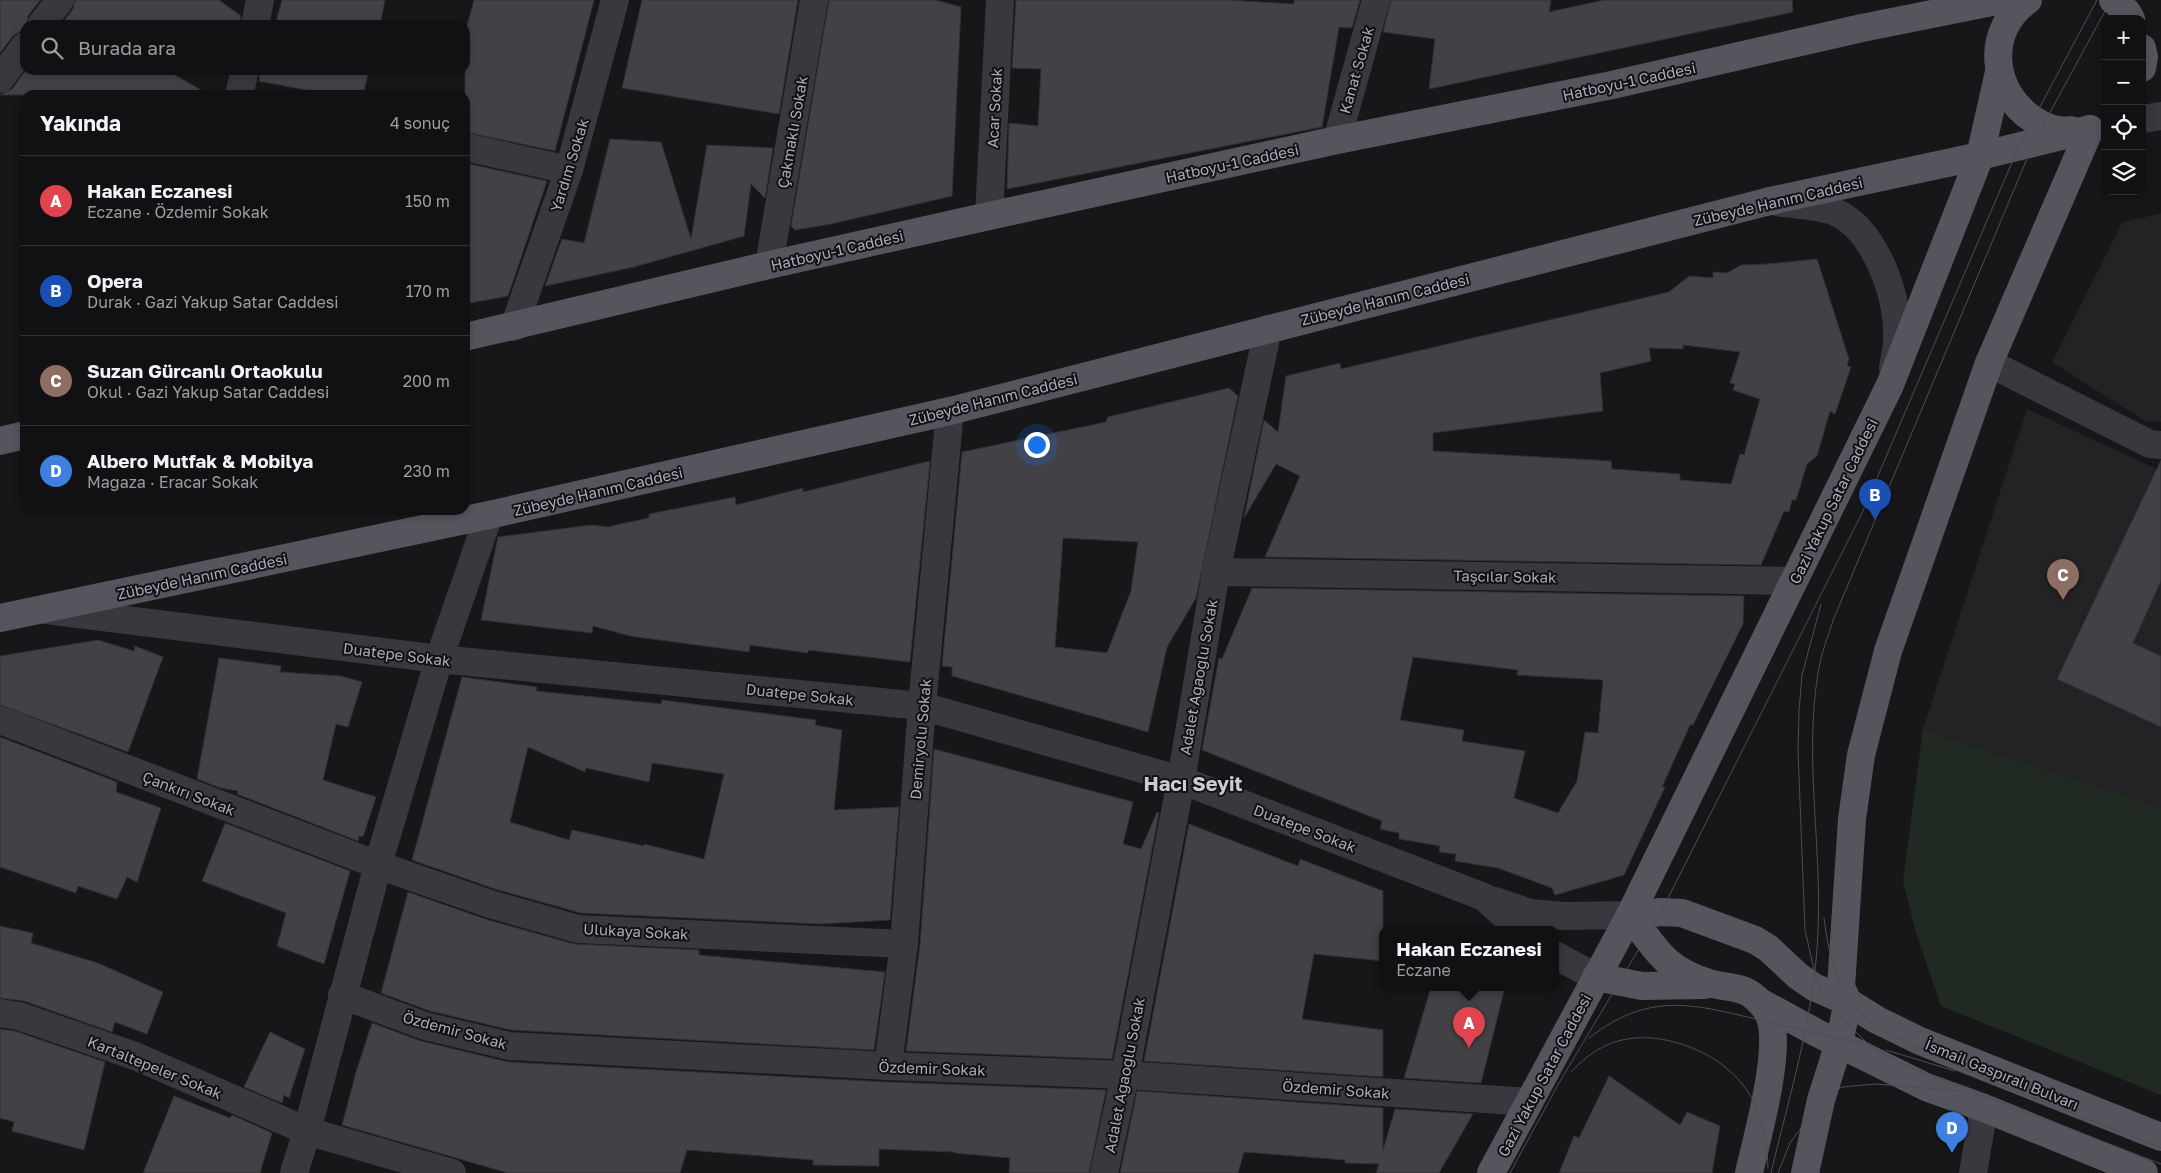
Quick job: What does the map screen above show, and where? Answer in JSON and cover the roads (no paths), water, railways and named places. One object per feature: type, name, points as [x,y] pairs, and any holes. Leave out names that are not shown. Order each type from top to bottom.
[{"type":"main road","name":"Hatboyu-1 Caddesi","points":[[470,336],[769,265],[988,216],[1337,140],[1612,85],[1862,28],[2002,0]]},
{"type":"main road","points":[[2028,0],[2020,6],[2005,25],[1998,48],[1999,72],[2007,94],[2022,113],[2043,126],[2066,131],[2100,125]]},
{"type":"main road","points":[[2113,0],[2129,15]]},
{"type":"main road","points":[[2141,15],[2143,0]]},
{"type":"main road","name":"Gazi Yakup Satar Caddesi","points":[[1491,1173],[1630,915],[1890,385],[1980,156],[1999,72]]},
{"type":"main road","points":[[1805,1173],[1821,1100],[1839,1043],[1848,1002],[1841,987],[1852,820],[1861,755],[1888,651],[1989,363],[2100,125]]},
{"type":"main road","name":"Zübeyde Hanım Caddesi","points":[[0,618],[489,515],[950,411],[1770,201],[1980,156],[2100,125]]},
{"type":"main road","points":[[0,441],[20,436]]},
{"type":"main road","name":"İsmail Gaspıralı Bulvarı","points":[[1630,915],[1661,912],[1682,914],[1755,940],[1768,948],[1798,976],[1814,987],[1848,1002],[1877,1020],[1920,1041],[2161,1137]]},
{"type":"main road","points":[[1630,915],[1668,964],[1679,972],[1712,984]]},
{"type":"main road","points":[[1596,976],[1618,983],[1642,986],[1712,984],[1731,986],[1748,992],[1760,1002],[1926,1087],[1984,1108],[2144,1173]]},
{"type":"main road","points":[[1749,1173],[1771,1064],[1772,1033],[1769,1014],[1760,1002]]},
{"type":"street","points":[[45,20],[60,0]]},
{"type":"street","points":[[256,20],[260,0]]},
{"type":"street","name":"Yardım Sokak","points":[[514,327],[569,170],[615,0]]},
{"type":"street","name":"Çakmaklı Sokak","points":[[769,265],[814,0]]},
{"type":"street","name":"Acar Sokak","points":[[988,216],[1000,0]]},
{"type":"street","name":"Kanat Sokak","points":[[1337,140],[1376,0]]},
{"type":"street","points":[[0,79],[20,53]]},
{"type":"street","points":[[240,90],[244,75]]},
{"type":"street","points":[[2146,118],[2161,116]]},
{"type":"street","points":[[470,148],[569,170]]},
{"type":"street","points":[[1770,201],[1835,211],[1861,230],[1880,262],[1894,302],[1897,341],[1890,385]]},
{"type":"street","name":"Adalet Ağaoğlu Sokak","points":[[1104,1173],[1125,1075],[1181,780],[1216,572],[1268,329]]},
{"type":"street","points":[[1989,363],[2150,444],[2161,445]]},
{"type":"street","name":"Demiryolu Sokak","points":[[888,1066],[904,944],[922,706],[950,411]]},
{"type":"street","points":[[294,1173],[378,865],[439,659],[489,515]]},
{"type":"street","name":"Taşcılar Sokak","points":[[1216,572],[1794,581]]},
{"type":"street","name":"Duatepe Sokak","points":[[42,610],[439,659],[922,706],[1181,780],[1484,897],[1515,926]]},
{"type":"street","name":"Çankırı Sokak","points":[[0,720],[378,865]]},
{"type":"street","name":"Ulukaya Sokak","points":[[378,865],[490,904],[578,929],[904,944]]},
{"type":"street","points":[[1484,897],[1530,914],[1565,916],[1630,915]]},
{"type":"street","points":[[1559,956],[1596,976]]},
{"type":"street","name":"Özdemir Sokak","points":[[342,995],[425,1026],[508,1046],[888,1066],[1125,1075],[1529,1102]]},
{"type":"street","name":"Kartaltepeler Sokak","points":[[0,1012],[19,1016],[135,1056],[307,1131],[452,1173]]},
{"type":"street","points":[[1973,1173],[1984,1108]]},
{"type":"tram line","points":[[1510,1173],[1559,1083],[1661,912],[1862,513],[2019,146],[2097,0]]},
{"type":"tram line","points":[[1771,1173],[1807,1023],[1816,962],[1819,899],[1813,738],[1814,705],[1823,652],[1834,618],[2034,142],[2111,0]]},
{"type":"tram line","points":[[1821,604],[1802,675],[1798,750],[1805,930],[1816,978],[1821,991],[1844,1020],[1869,1045],[1897,1062],[2161,1164]]},
{"type":"tram line","points":[[1824,918],[1826,935],[1839,980],[1854,1005],[1878,1029],[1998,1084],[2161,1148]]},
{"type":"tram line","points":[[1589,1038],[1613,1022],[1635,1012],[1678,1005],[1723,1011],[1869,1045]]},
{"type":"tram line","points":[[1571,1072],[1593,1053],[1619,1041],[1638,1038],[1658,1039],[1678,1043],[1697,1050],[1730,1071],[1749,1094],[1759,1114],[1765,1135],[1768,1168]]},
{"type":"tram line","points":[[1886,1050],[1955,1071]]},
{"type":"tram line","points":[[1778,1173],[1790,1143],[1821,1100],[1842,1087],[1876,1084],[1959,1091]]},
{"type":"place","name":"Opera","points":[[1875,520]]},
{"type":"place","name":"Suzan Gürcanlı Ortaokulu","points":[[2063,600]]},
{"type":"place","name":"Hakan Eczanesi","points":[[1469,1048]]},
{"type":"place","name":"Albero Mutfak & Mobilya","points":[[1952,1153]]},
{"type":"district","name":"Hacı Seyit","points":[[1193,783]]}]
